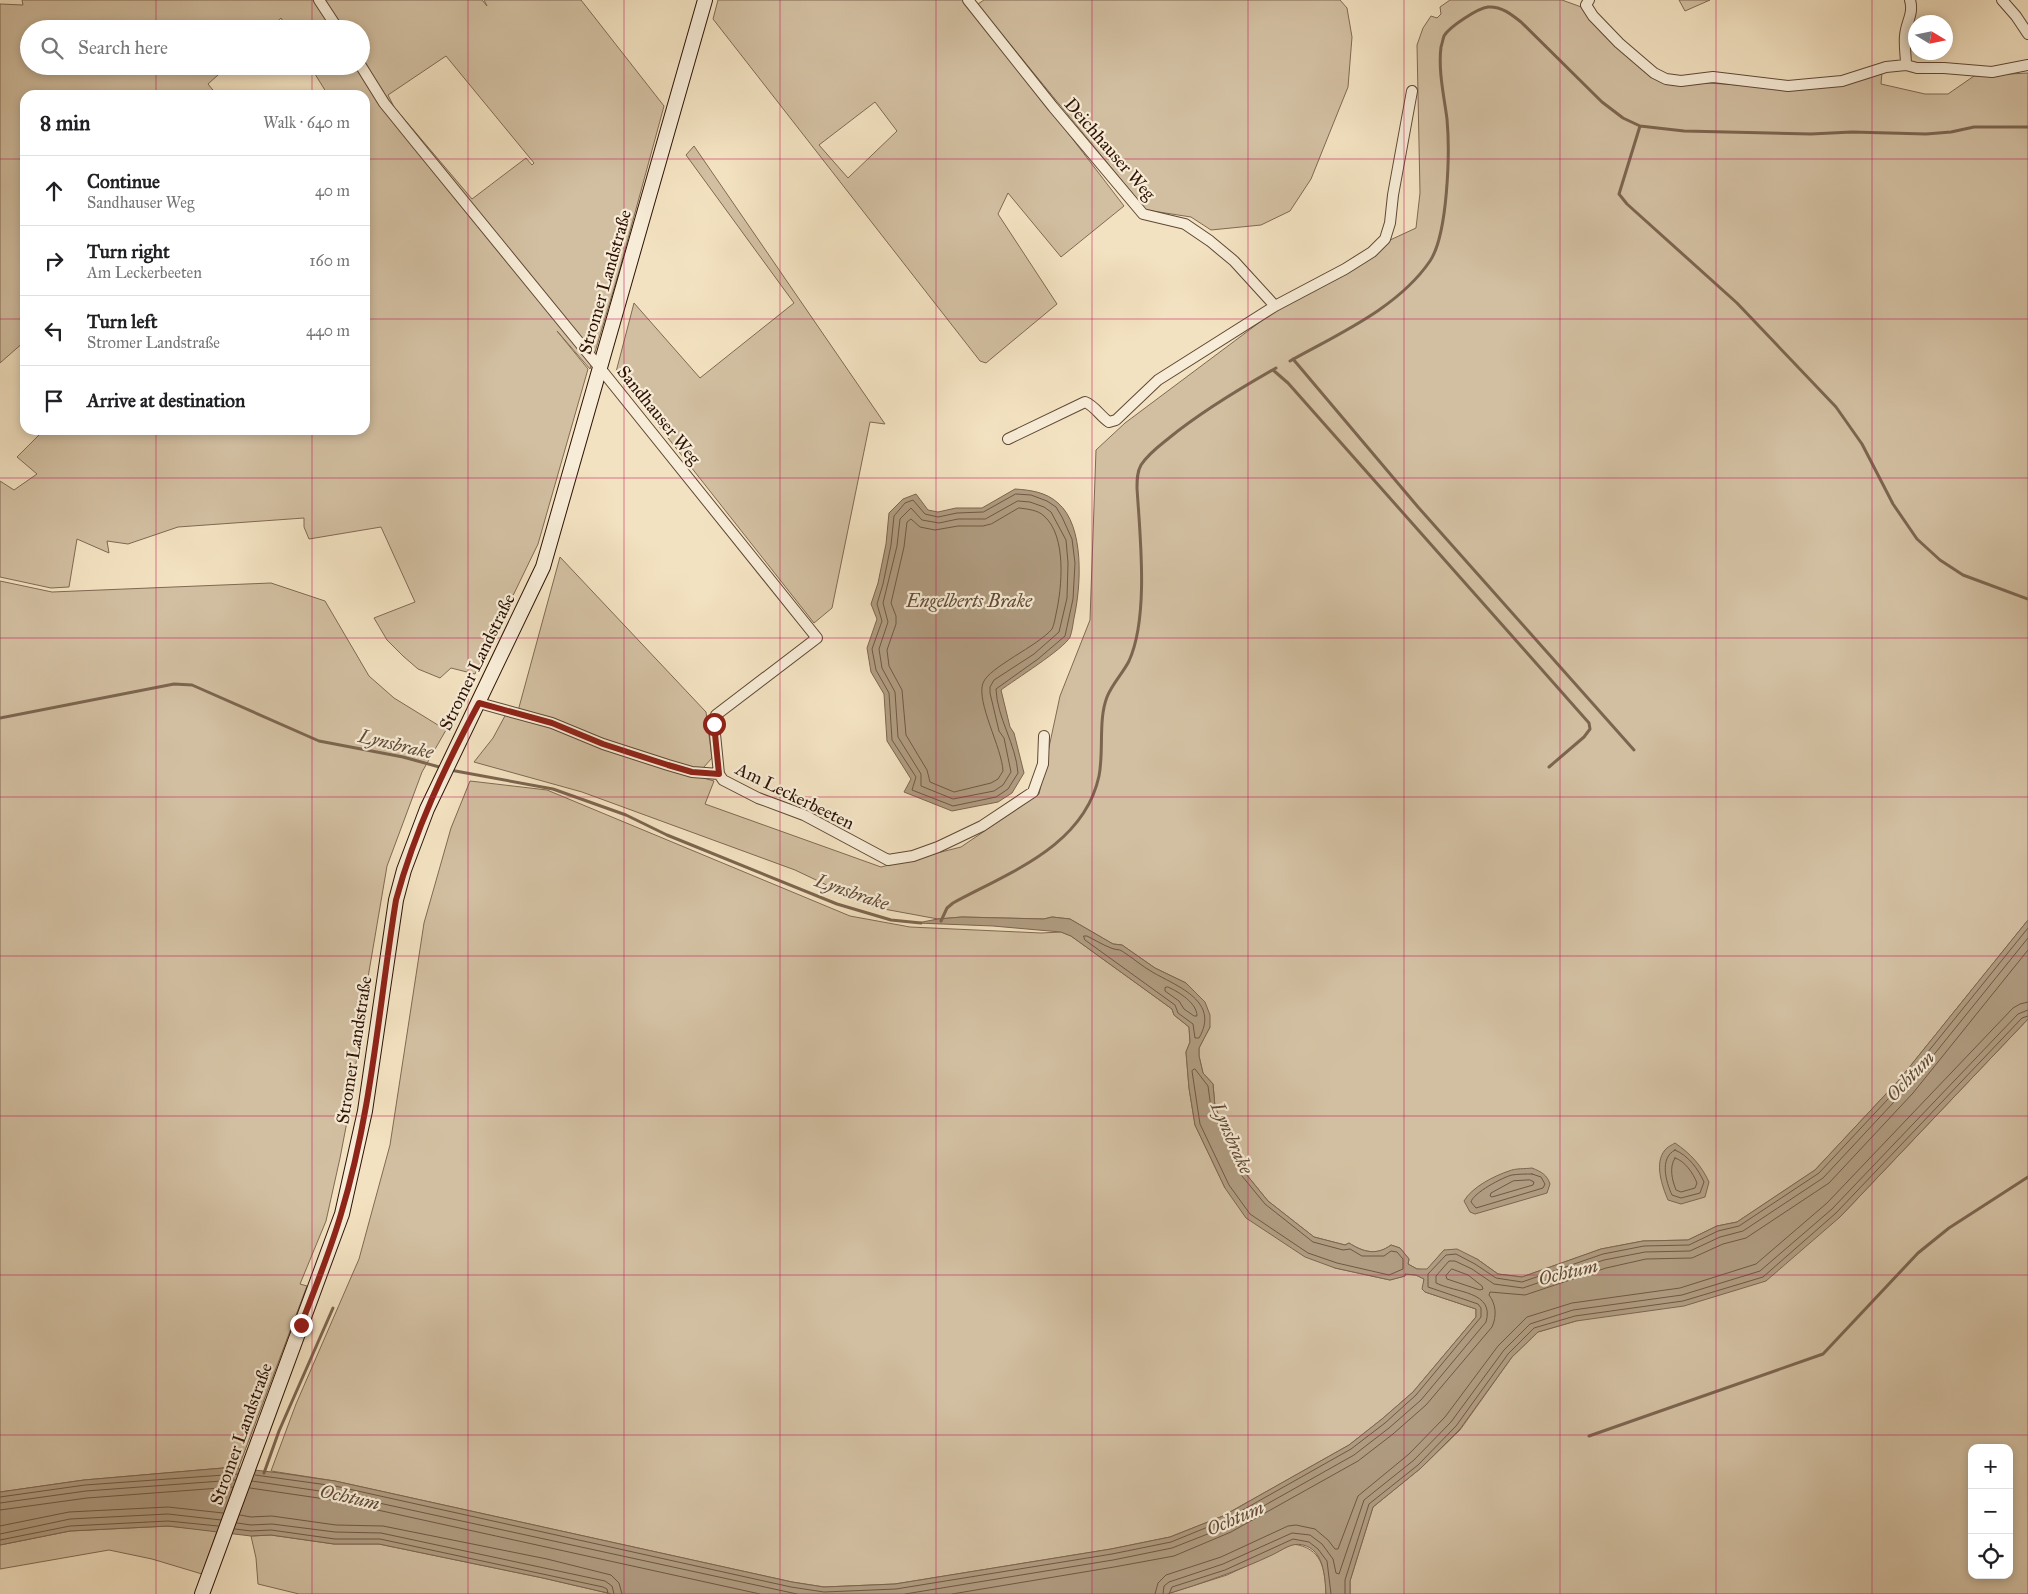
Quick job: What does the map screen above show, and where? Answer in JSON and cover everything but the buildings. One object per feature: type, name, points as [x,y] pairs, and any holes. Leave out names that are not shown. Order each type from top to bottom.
[{"type":"main road","name":"Stromer Landstraße","points":[[202,1594],[342,1214],[365,1112],[396,900],[416,835],[543,566],[705,0]]},
{"type":"street","points":[[319,0],[332,20]]},
{"type":"street","name":"Deichhauser Weg","points":[[968,0],[1053,107],[1143,214],[1185,224],[1210,241],[1234,260],[1275,306]]},
{"type":"street","points":[[1589,0],[1586,5],[1598,22],[1654,73],[1666,79],[1681,81],[1713,78],[1788,86],[1842,81],[1886,67],[1906,65],[1916,68],[1992,72],[2028,66]]},
{"type":"street","points":[[1906,65],[1904,37],[1907,22],[1911,16],[1910,0]]},
{"type":"street","points":[[2002,0],[2028,34]]},
{"type":"street","name":"Sandhauser Weg","points":[[367,75],[384,103],[817,638],[716,715],[714,724],[719,774]]},
{"type":"street","points":[[1008,439],[1085,402],[1091,404],[1109,422],[1116,420],[1158,380],[1275,306],[1345,269],[1372,252],[1385,239],[1390,223],[1393,195],[1412,91]]},
{"type":"street","name":"Am Leckerbeeten","points":[[479,703],[552,723],[603,744],[668,765],[692,772],[719,774],[723,780],[758,798],[804,815],[888,860],[913,856],[938,847],[982,826],[1033,792],[1043,764],[1044,736]]},
{"type":"shaded area","points":[[22,0],[482,0],[487,6],[484,0],[581,0],[664,106],[620,268],[590,369],[557,331],[588,369],[538,544],[475,674],[451,668],[440,678],[418,669],[387,640],[374,618],[415,602],[381,527],[309,539],[304,527],[304,518],[178,527],[128,544],[107,541],[109,553],[77,539],[69,587],[51,588],[0,577],[0,481],[14,490],[37,474],[17,457],[39,435],[370,435],[370,90],[325,90],[316,75],[370,75],[370,20],[282,20],[281,18],[279,20],[20,20],[20,75],[218,75],[208,84],[213,90],[20,90],[20,345],[0,363],[0,4],[23,5]],"holes":[[[446,56],[534,163],[532,165],[526,158],[472,199],[394,107],[388,95]]]},
{"type":"shaded area","points":[[718,0],[966,0],[1124,206],[1061,257],[1008,193],[998,214],[1057,304],[986,363],[980,361],[713,19]],"holes":[[[875,102],[897,131],[848,178],[819,145]]]},
{"type":"shaded area","points":[[984,0],[1340,0],[1347,8],[1352,37],[1348,87],[1311,179],[1290,211],[1261,225],[1211,230],[1191,217],[1146,210],[982,10],[978,4]]},
{"type":"shaded area","points":[[1450,0],[1562,0],[1584,8],[1642,69],[1683,85],[1708,83],[1755,86],[1882,72],[1881,84],[1925,94],[1948,94],[1974,76],[2028,73],[2028,920],[1899,1080],[1815,1170],[1737,1222],[1717,1226],[1688,1240],[1643,1241],[1601,1249],[1522,1277],[1498,1274],[1477,1259],[1444,1250],[1427,1270],[1417,1269],[1408,1264],[1409,1259],[1400,1248],[1391,1245],[1380,1251],[1370,1252],[1349,1243],[1345,1245],[1314,1237],[1268,1201],[1246,1174],[1215,1107],[1213,1084],[1203,1073],[1199,1056],[1199,1048],[1210,1027],[1186,983],[1155,968],[1122,945],[1113,944],[1070,919],[1052,917],[1044,919],[962,917],[938,919],[873,907],[795,870],[582,792],[474,762],[493,738],[506,714],[551,726],[668,768],[714,781],[705,804],[881,867],[961,847],[1039,794],[1060,696],[1090,620],[1096,450],[1125,423],[1280,307],[1388,241],[1416,228],[1420,193],[1417,45],[1423,28],[1431,16],[1437,18],[1441,14],[1440,7]]},
{"type":"shaded area","points":[[1679,0],[1710,0],[1685,11]]},
{"type":"shaded area","points":[[694,146],[885,424],[870,422],[832,608],[814,623],[616,372],[634,303],[700,378],[794,303],[686,155]]},
{"type":"shaded area","points":[[560,557],[706,712],[712,758],[703,768],[693,769],[604,740],[553,719],[518,711]]},
{"type":"shaded area","points":[[0,581],[52,592],[271,583],[325,601],[369,676],[394,698],[446,730],[422,772],[387,866],[365,995],[351,1101],[326,1221],[300,1284],[307,1286],[238,1469],[223,1468],[84,1480],[0,1492]]},
{"type":"shaded area","points":[[470,781],[547,790],[850,916],[910,927],[1041,933],[1061,932],[1071,936],[1172,1009],[1174,1015],[1189,1027],[1190,1042],[1186,1052],[1195,1125],[1225,1188],[1335,1268],[1390,1280],[1405,1276],[1405,1274],[1416,1275],[1424,1279],[1425,1292],[1476,1309],[1476,1317],[1413,1392],[1349,1445],[1223,1516],[1170,1537],[1111,1549],[895,1584],[824,1587],[792,1582],[335,1481],[271,1471],[296,1404],[359,1259],[390,1145],[424,923],[451,828]]},
{"type":"shaded area","points":[[2028,1019],[2028,1594],[1350,1594],[1350,1581],[1373,1507],[1421,1468],[1460,1430],[1512,1357],[1538,1332],[1576,1321],[1840,1217]]},
{"type":"shaded area","points":[[168,1526],[217,1531],[202,1574],[152,1559],[109,1550],[0,1569],[0,1545],[70,1531]]},
{"type":"shaded area","points":[[271,1535],[334,1544],[379,1544],[612,1594],[299,1594],[258,1584],[256,1558],[251,1536]]},
{"type":"shaded area","points":[[1293,1544],[1310,1550],[1320,1561],[1323,1568],[1326,1594],[1167,1594],[1227,1575]]},
{"type":"water","name":"Engelberts Brake","points":[[1015,489],[1038,492],[1053,499],[1067,513],[1073,526],[1077,541],[1079,574],[1072,628],[1070,637],[1059,649],[1001,690],[1024,773],[1012,793],[998,802],[952,811],[904,792],[911,779],[887,741],[884,694],[871,672],[867,648],[877,619],[871,604],[878,583],[886,544],[889,513],[903,499],[916,494],[928,510],[938,512],[956,508],[982,508]]},
{"type":"water","name":"Ochtum","points":[[962,917],[1044,919],[1052,917],[1070,919],[1113,944],[1122,945],[1155,968],[1186,983],[1205,1002],[1210,1015],[1210,1027],[1199,1048],[1199,1056],[1203,1073],[1213,1084],[1215,1107],[1246,1174],[1268,1201],[1314,1237],[1345,1245],[1349,1243],[1359,1249],[1370,1252],[1380,1251],[1391,1245],[1400,1248],[1409,1259],[1408,1264],[1417,1269],[1427,1269],[1444,1250],[1457,1249],[1477,1259],[1498,1274],[1522,1277],[1601,1249],[1643,1241],[1688,1240],[1717,1226],[1737,1222],[1815,1170],[1899,1080],[2028,920],[2028,1019],[1840,1217],[1766,1281],[1684,1306],[1576,1321],[1538,1332],[1512,1357],[1460,1429],[1421,1468],[1373,1507],[1350,1581],[1350,1594],[1326,1594],[1324,1572],[1319,1558],[1310,1548],[1299,1544],[1287,1547],[1207,1581],[1167,1594],[612,1594],[379,1544],[334,1544],[271,1535],[251,1536],[168,1526],[70,1531],[0,1545],[0,1492],[84,1480],[223,1468],[265,1471],[335,1481],[792,1582],[824,1587],[895,1584],[1111,1549],[1170,1537],[1223,1516],[1349,1445],[1413,1392],[1476,1317],[1476,1309],[1425,1292],[1422,1289],[1424,1279],[1416,1275],[1405,1274],[1405,1276],[1390,1280],[1335,1268],[1305,1257],[1246,1218],[1225,1188],[1195,1125],[1186,1052],[1190,1042],[1189,1027],[1174,1015],[1172,1009],[1071,936],[1061,932],[993,926],[917,923]]},
{"type":"water","points":[[1675,1143],[1686,1151],[1703,1170],[1709,1182],[1705,1197],[1681,1204],[1668,1200],[1660,1175],[1660,1161],[1666,1149]]},
{"type":"water","points":[[1532,1168],[1546,1176],[1550,1184],[1547,1193],[1475,1214],[1470,1212],[1464,1201],[1472,1191],[1503,1173]]},
{"type":"waterway","points":[[1290,361],[1347,330],[1384,306],[1417,278],[1430,261],[1441,232],[1448,171],[1448,133],[1441,74],[1441,47],[1447,32],[1457,23],[1483,8],[1493,7],[1506,11],[1521,22],[1602,102],[1623,118],[1640,126],[1684,131],[1811,134],[1852,132],[1926,134],[1951,132],[1974,127],[2028,127]]},
{"type":"waterway","points":[[1640,126],[1619,194],[1627,204],[1737,303],[1836,407],[1862,444],[1893,504],[1917,539],[1940,560],[1963,575],[2028,599]]},
{"type":"waterway","points":[[1293,359],[1418,507],[1634,750]]},
{"type":"waterway","points":[[941,921],[947,908],[953,903],[1020,868],[1061,839],[1078,821],[1091,800],[1099,776],[1104,706],[1109,692],[1129,661],[1139,622],[1142,576],[1137,485],[1140,468],[1154,450],[1194,419],[1276,368]]},
{"type":"waterway","points":[[1273,370],[1288,383],[1589,723],[1590,729],[1584,737],[1549,767]]},
{"type":"waterway","name":"Lynsbrake","points":[[0,718],[174,684],[192,685],[319,741],[403,757],[443,768]]},
{"type":"waterway","name":"Lynsbrake","points":[[450,770],[553,789],[626,815],[667,835],[837,904],[891,920],[921,923]]},
{"type":"waterway","points":[[1589,1436],[1823,1354],[1918,1253],[1949,1228],[2028,1177]]},
{"type":"waterway","points":[[264,1473],[279,1431],[333,1308]]},
{"type":"route","points":[[301,1325],[342,1214],[353,1167],[365,1112],[396,900],[404,870],[416,835],[448,762],[479,703],[552,723],[576,731],[603,744],[668,765],[711,775],[719,774],[714,724]]}]
